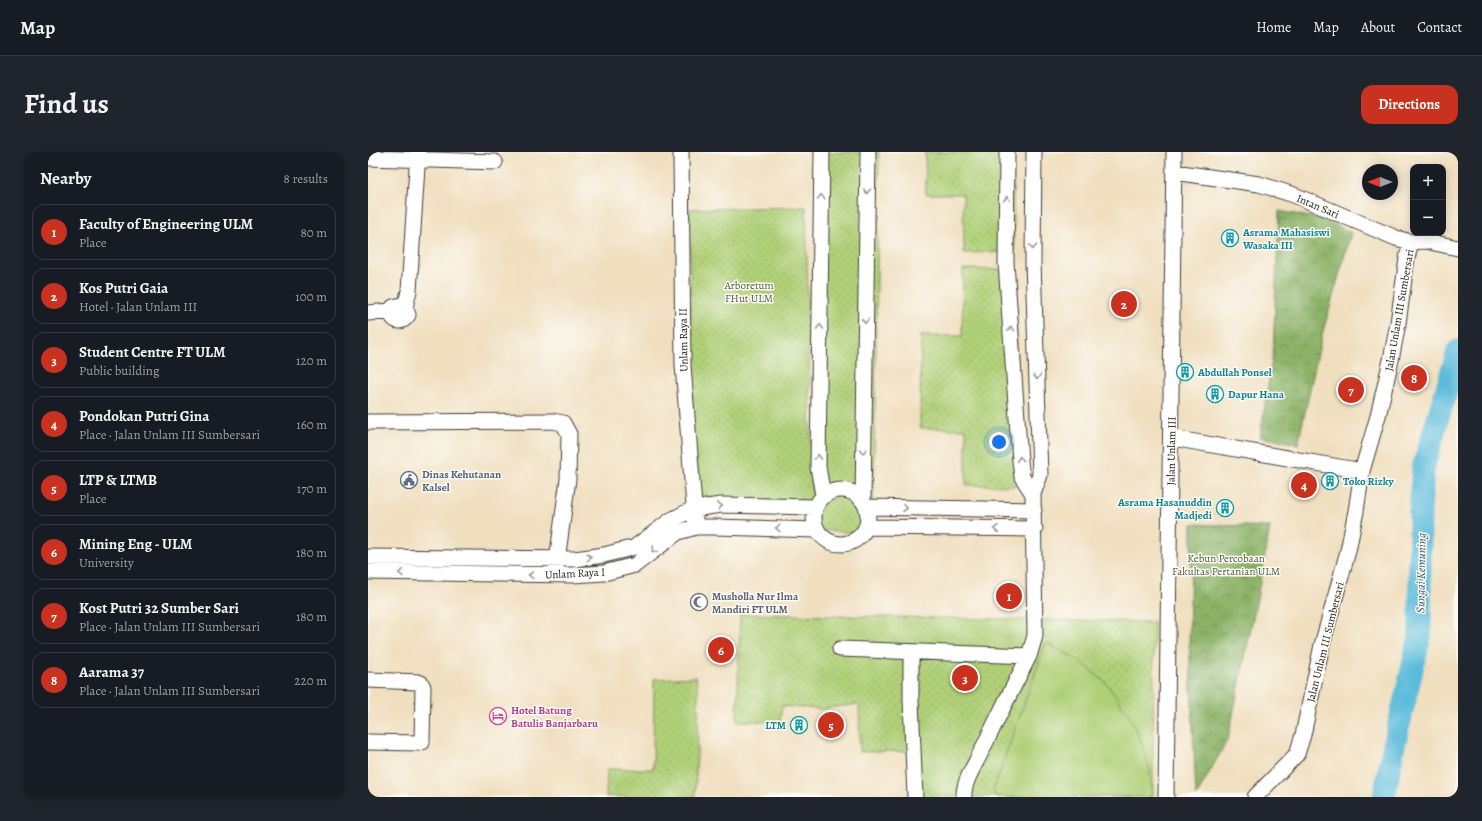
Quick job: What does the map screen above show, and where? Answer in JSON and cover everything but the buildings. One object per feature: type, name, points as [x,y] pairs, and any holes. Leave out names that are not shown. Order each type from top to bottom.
[{"type":"street","name":"Unlam Raya II","points":[[681,152],[683,364],[693,509],[696,528]]},
{"type":"street","points":[[819,501],[837,490],[851,491],[864,504],[869,513],[867,527],[859,539],[846,545],[832,544],[820,536],[817,530],[819,501],[818,467],[822,152]]},
{"type":"street","points":[[864,504],[868,152]]},
{"type":"street","points":[[1007,152],[1006,263],[1020,460],[1022,477],[1033,494]]},
{"type":"street","points":[[964,797],[965,788],[971,774],[1002,708],[1030,656],[1035,636],[1035,529],[1033,494],[1040,476],[1033,262],[1034,152]]},
{"type":"street","name":"Jalan Unlam III","points":[[1166,797],[1172,438],[1174,152]]},
{"type":"street","points":[[368,313],[398,309],[409,291],[418,156]]},
{"type":"street","points":[[368,158],[418,156],[495,162]]},
{"type":"street","name":"Intan Sari","points":[[1174,172],[1259,184],[1294,196],[1384,234],[1410,242],[1426,241],[1458,248]]},
{"type":"street","name":"Jalan Unlam III Sumbersari","points":[[1255,797],[1297,754],[1303,735],[1322,645],[1348,551],[1362,471],[1378,416],[1391,360],[1410,242]]},
{"type":"street","points":[[368,422],[552,421],[563,423],[569,434],[568,479],[555,575]]},
{"type":"street","points":[[1172,438],[1362,471]]},
{"type":"street","name":"Unlam Raya I","points":[[368,557],[575,559],[604,555],[635,547],[671,520],[693,509],[721,505],[819,501]]},
{"type":"street","points":[[864,504],[1034,510]]},
{"type":"street","name":"Unlam Raya I","points":[[368,572],[555,575],[604,573],[635,565],[678,532],[696,528],[715,527],[817,530]]},
{"type":"street","points":[[867,527],[1035,529]]},
{"type":"street","points":[[460,573],[461,557]]},
{"type":"street","points":[[840,649],[1030,656]]},
{"type":"street","points":[[911,652],[915,797]]},
{"type":"street","points":[[368,680],[422,683],[423,740],[422,742],[418,743],[368,742]]},
{"type":"green space","points":[[819,152],[879,152],[873,534],[817,530]]},
{"type":"green space","points":[[925,152],[1013,152],[1014,252],[964,253],[963,194],[926,194]]},
{"type":"green space","name":"Arboretum FHut ULM","points":[[806,207],[812,500],[694,502],[689,209]]},
{"type":"green space","points":[[1279,211],[1327,220],[1351,233],[1322,335],[1298,444],[1260,437],[1273,353]]},
{"type":"green space","points":[[963,269],[1017,270],[1015,486],[966,485],[966,429],[920,428],[921,336],[962,336]]},
{"type":"green space","name":"Kebun Percobaan Fakultas Pertanian ULM","points":[[1192,524],[1270,527],[1257,599],[1228,739],[1196,797],[1189,641]]},
{"type":"green space","points":[[740,614],[1154,622],[1153,797],[920,797],[913,751],[860,752],[859,704],[819,709],[782,706],[780,722],[737,721]]},
{"type":"green space","points":[[1046,643],[1078,660],[1105,682],[1129,715],[1139,736],[1149,766],[1152,791],[1151,797],[997,797],[993,791]]},
{"type":"green space","points":[[696,677],[698,688],[698,731],[695,797],[606,797],[607,769],[653,769],[654,679]]},
{"type":"waterway","name":"Sungai Kemuning","points":[[1384,797],[1394,745],[1420,636],[1420,514],[1423,468],[1458,351]]},
{"type":"place","name":"Asrama Mahasiswi Wasaka III","points":[[1230,238]]},
{"type":"place","name":"Kos Putri Gaia","points":[[1124,304]]},
{"type":"place","name":"Abdullah Ponsel","points":[[1185,372]]},
{"type":"place","name":"Aarama 37","points":[[1414,378]]},
{"type":"place","name":"Kost Putri 32 Sumber Sari","points":[[1351,390]]},
{"type":"place","name":"Dapur Hana","points":[[1215,394]]},
{"type":"place","name":"Dinas Kehutanan Kalsel","points":[[409,480]]},
{"type":"place","name":"Toko Rizky","points":[[1330,481]]},
{"type":"place","name":"Pondokan Putri Gina","points":[[1304,485]]},
{"type":"place","name":"Asrama Hasanuddin Madjedi","points":[[1225,508]]},
{"type":"place","name":"Faculty of Engineering ULM","points":[[1009,596]]},
{"type":"place","name":"Musholla Nur Ilma Mandiri FT ULM","points":[[699,602]]},
{"type":"place","name":"Mining Eng - ULM","points":[[721,650]]},
{"type":"place","name":"Student Centre FT ULM","points":[[965,678]]},
{"type":"place","name":"Hotel Batung Batulis Banjarbaru","points":[[498,716]]},
{"type":"place","name":"LTM","points":[[799,725]]},
{"type":"place","name":"LTP & LTMB","points":[[831,725]]}]
